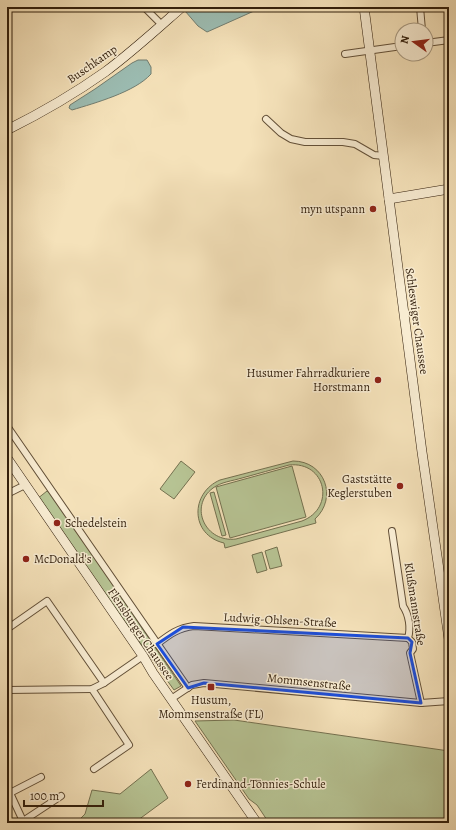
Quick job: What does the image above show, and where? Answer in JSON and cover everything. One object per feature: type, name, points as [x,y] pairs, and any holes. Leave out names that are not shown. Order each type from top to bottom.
[{"type":"street","points":[[144,7],[162,25]]},
{"type":"street","name":"Buschkamp","points":[[7,130],[65,98],[104,72],[182,7]]},
{"type":"street","name":"Schleswiger Chaussee","points":[[364,7],[423,459],[449,639]]},
{"type":"street","points":[[420,7],[421,22]]},
{"type":"street","points":[[434,42],[449,40]]},
{"type":"street","points":[[345,54],[394,47]]},
{"type":"street","points":[[266,119],[281,133],[291,139],[305,142],[343,142],[355,144],[374,155],[384,156]]},
{"type":"street","points":[[389,199],[449,189]]},
{"type":"street","name":"Flensburger Chaussee","points":[[7,426],[188,688]]},
{"type":"street","name":"Flensburger Chaussee","points":[[7,458],[256,823]]},
{"type":"street","points":[[7,494],[25,485]]},
{"type":"street","name":"Klußmannstraße","points":[[392,531],[403,606],[407,612],[410,631],[408,638],[412,642],[413,649],[410,653],[421,704]]},
{"type":"street","points":[[7,629],[47,600],[104,683]]},
{"type":"street","name":"Ludwig-Ohlsen-Straße","points":[[157,644],[171,633],[183,627],[194,626],[408,638]]},
{"type":"street","points":[[7,690],[92,689],[104,683],[143,656]]},
{"type":"street","name":"Mommsenstraße","points":[[171,699],[195,684],[204,683],[421,704],[449,701]]},
{"type":"street","points":[[92,689],[129,745],[94,769]]},
{"type":"street","points":[[41,777],[8,793],[21,822],[61,796]]},
{"type":"highlighted area","points":[[183,627],[408,638],[412,642],[410,653],[421,703],[204,683],[188,688],[157,644]]},
{"type":"green space","points":[[181,461],[195,472],[174,499],[160,489]]},
{"type":"green space","points":[[293,461],[304,463],[313,467],[325,482],[327,491],[326,501],[322,510],[315,519],[316,523],[225,548],[224,543],[213,539],[205,532],[200,523],[198,513],[199,504],[203,494],[210,486],[220,480]],"holes":[[[289,465],[302,466],[311,470],[318,478],[322,487],[323,497],[320,506],[313,515],[302,521],[236,539],[225,539],[209,530],[201,514],[202,505],[206,496],[213,488],[220,484]]]},
{"type":"green space","points":[[292,466],[306,517],[230,538],[216,487]]},
{"type":"green space","points":[[47,491],[52,494],[181,686],[174,690],[37,499]]},
{"type":"green space","points":[[214,492],[226,535],[222,536],[210,493]]},
{"type":"green space","points":[[277,547],[282,566],[270,569],[265,551]]},
{"type":"green space","points":[[262,552],[267,570],[257,573],[252,555]]},
{"type":"green space","points":[[234,720],[449,751],[449,823],[269,823],[257,805],[249,799],[195,721]]},
{"type":"green space","points":[[151,769],[168,798],[134,823],[76,823],[85,814],[92,790],[120,794]]},
{"type":"water","points":[[190,7],[263,7],[207,32],[198,26],[185,11]]},
{"type":"water","points":[[138,60],[147,60],[151,67],[151,74],[144,80],[114,96],[72,110],[69,108],[70,105]]},
{"type":"place","name":"myn utspann","points":[[373,209]]},
{"type":"place","name":"Husumer Fahrradkuriere Horstmann","points":[[378,380]]},
{"type":"place","name":"Gaststätte Keglerstuben","points":[[400,486]]},
{"type":"place","name":"Schedelstein","points":[[57,523]]},
{"type":"place","name":"McDonald's","points":[[26,559]]},
{"type":"place","name":"Husum, Mommsenstraße (FL)","points":[[211,687]]},
{"type":"place","name":"Ferdinand-Tönnies-Schule","points":[[188,784]]}]
